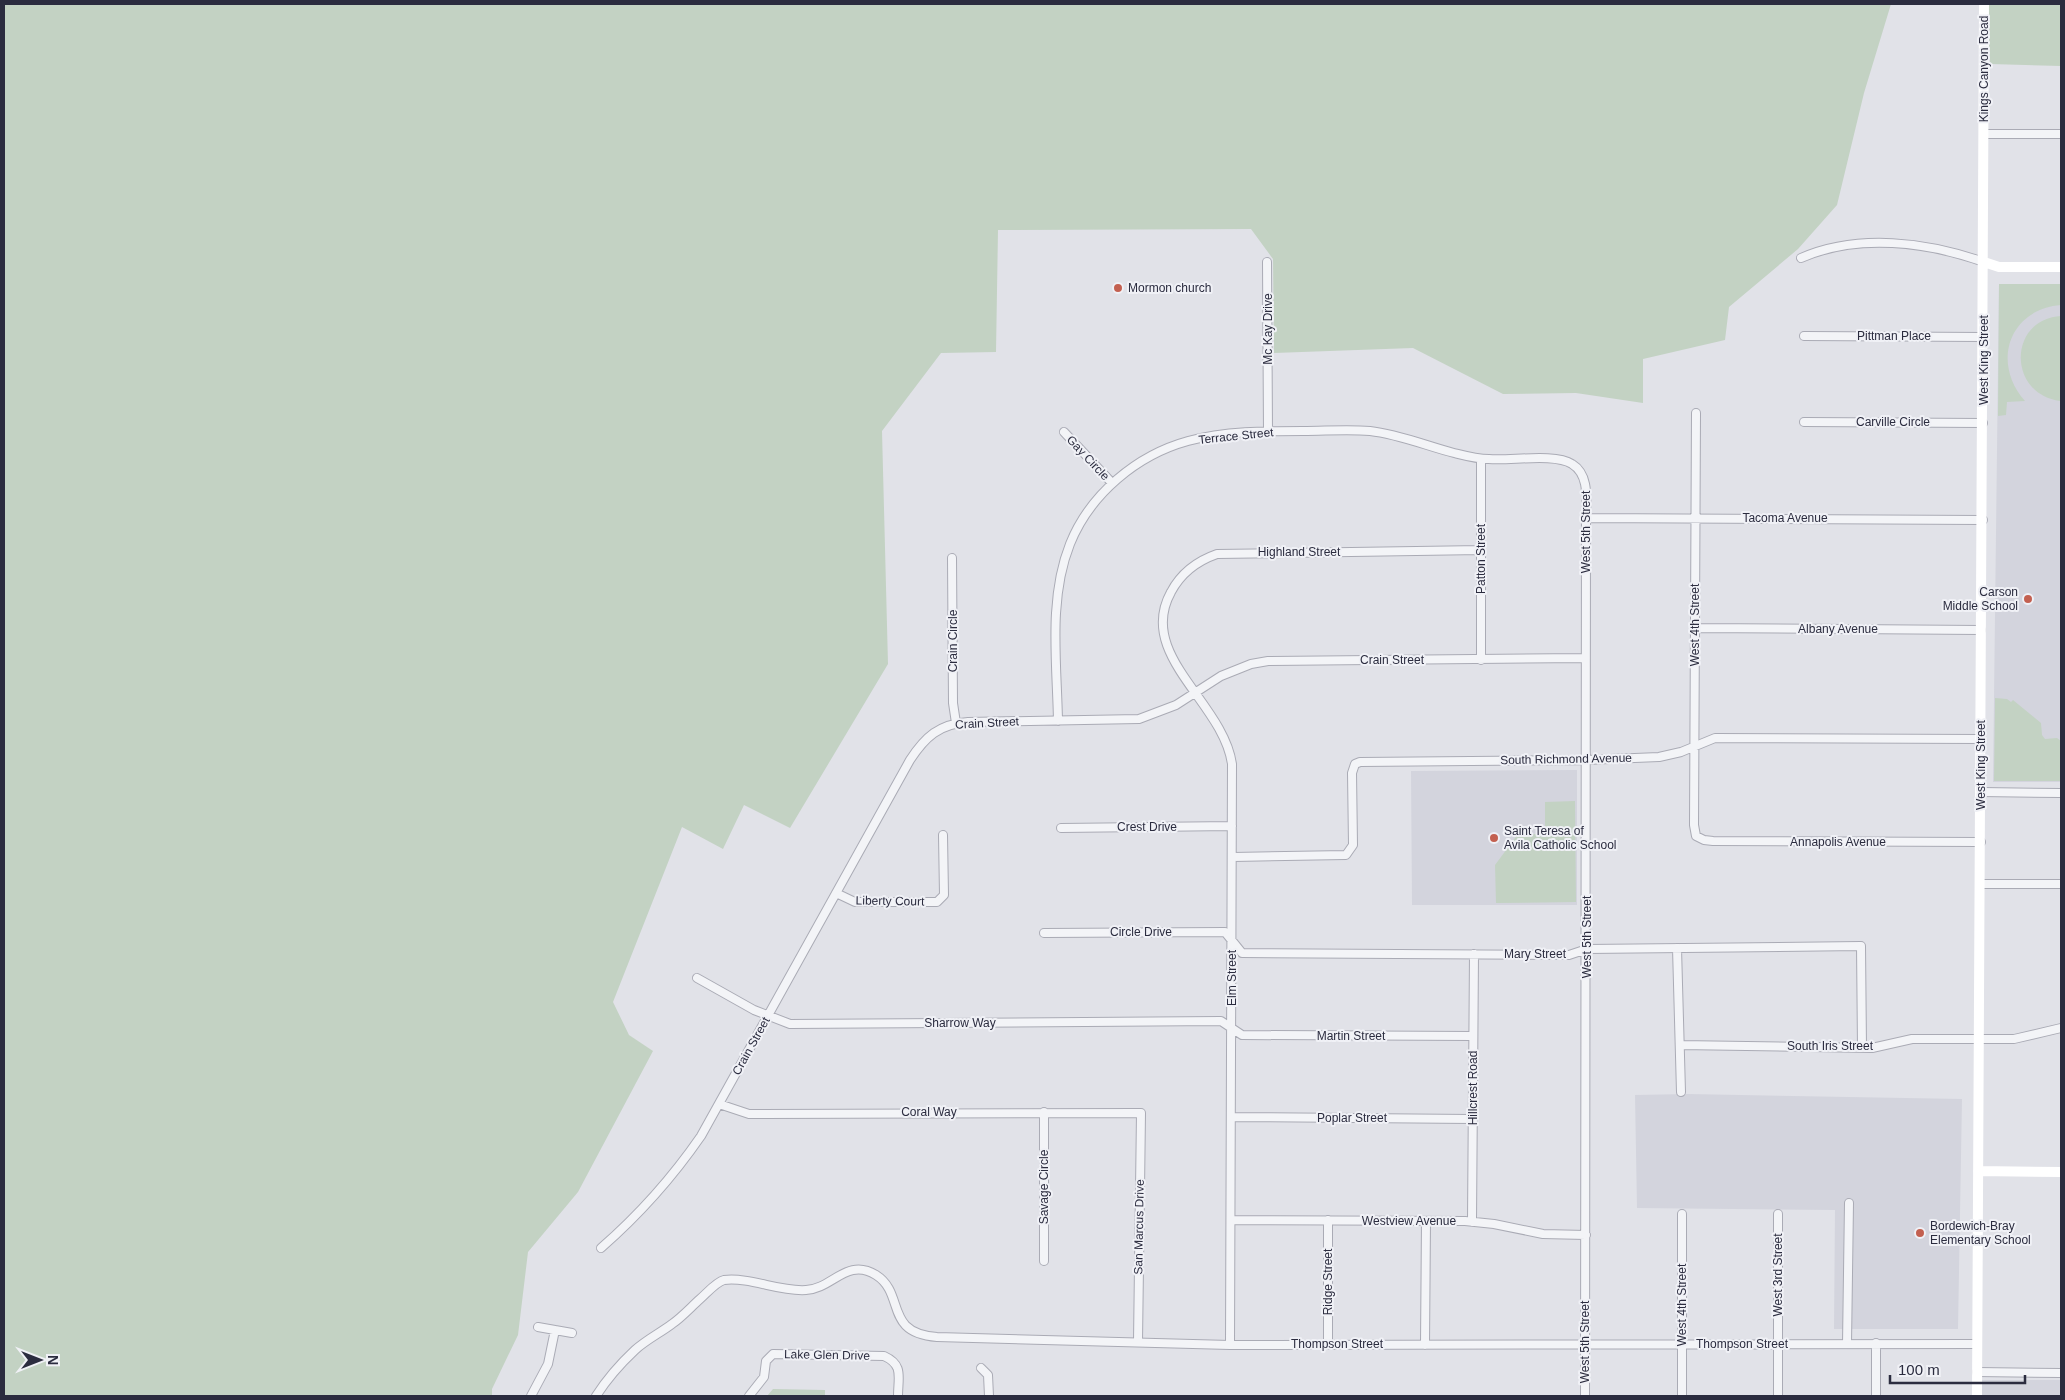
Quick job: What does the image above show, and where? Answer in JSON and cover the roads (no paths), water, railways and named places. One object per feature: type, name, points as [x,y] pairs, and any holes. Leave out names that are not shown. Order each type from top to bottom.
[{"type":"street","name":"Kings Canyon Road","points":[[1984,4],[1985,134]]},
{"type":"street","points":[[1985,134],[2061,134]]},
{"type":"street","name":"West King Street","points":[[1977,1396],[1985,134]]},
{"type":"street","points":[[1801,258],[1845,244],[1905,244],[1932,247],[1999,267],[2061,268]]},
{"type":"street","name":"Mc Kay Drive","points":[[1267,262],[1268,432]]},
{"type":"street","name":"Pittman Place","points":[[1804,336],[1984,337]]},
{"type":"street","name":"West 4th Street","points":[[1696,413],[1694,745],[1694,825],[1696,836]]},
{"type":"street","name":"Carville Circle","points":[[1804,422],[1983,423]]},
{"type":"street","name":"Terrace Street","points":[[1058,721],[1056,603],[1060,577],[1070,544],[1084,518],[1112,484],[1152,456],[1188,441],[1210,436],[1268,432],[1371,431],[1482,458],[1564,460],[1572,464],[1584,477]]},
{"type":"street","name":"Gay Circle","points":[[1064,432],[1112,484]]},
{"type":"street","name":"Patton Street","points":[[1482,458],[1482,660]]},
{"type":"street","name":"West 5th Street","points":[[1584,477],[1586,518],[1587,949],[1585,1396]]},
{"type":"street","name":"Tacoma Avenue","points":[[1586,518],[1983,520]]},
{"type":"street","name":"Highland Street","points":[[1163,630],[1166,601],[1176,583],[1199,562],[1217,554],[1482,550]]},
{"type":"street","name":"Crain Circle","points":[[952,558],[954,703],[956,723]]},
{"type":"street","name":"Albany Avenue","points":[[1695,628],[1981,630]]},
{"type":"street","name":"Elm Street","points":[[1163,630],[1169,653],[1218,724],[1230,752],[1233,857],[1230,1345]]},
{"type":"street","name":"Crain Street","points":[[602,1248],[631,1222],[662,1189],[701,1136],[921,742],[942,726],[956,723],[1139,719],[1176,705],[1221,676],[1251,664],[1268,661],[1585,658]]},
{"type":"street","name":"South Richmond Avenue","points":[[1233,857],[1346,856],[1353,845],[1352,774],[1355,764],[1360,762],[1586,760],[1659,757],[1680,752],[1715,738],[1981,739]]},
{"type":"street","points":[[1980,792],[2061,793]]},
{"type":"street","name":"Crest Drive","points":[[1062,828],[1232,826]]},
{"type":"street","name":"Liberty Court","points":[[836,893],[855,902],[937,902],[944,894],[943,835]]},
{"type":"street","name":"Annapolis Avenue","points":[[1696,836],[1704,840],[1713,841],[1981,842]]},
{"type":"street","points":[[1981,884],[2061,884]]},
{"type":"street","name":"Circle Drive","points":[[1044,933],[1225,932],[1232,943]]},
{"type":"street","name":"Mary Street","points":[[1232,943],[1242,953],[1569,955],[1587,949],[1861,946],[1862,1048]]},
{"type":"street","points":[[1677,948],[1681,1092]]},
{"type":"street","name":"Hillcrest Road","points":[[1472,1222],[1474,954]]},
{"type":"street","name":"Sharrow Way","points":[[697,978],[767,1016],[790,1024],[1220,1021],[1231,1029]]},
{"type":"street","name":"South Iris Street","points":[[1680,1045],[1862,1048],[1912,1040],[2014,1040],[2061,1028]]},
{"type":"street","name":"Martin Street","points":[[1231,1029],[1242,1035],[1473,1036]]},
{"type":"street","name":"Coral Way","points":[[719,1104],[749,1114],[1140,1113]]},
{"type":"street","name":"Savage Circle","points":[[1044,1112],[1044,1261]]},
{"type":"street","name":"San Marcus Drive","points":[[1138,1342],[1140,1113]]},
{"type":"street","name":"Poplar Street","points":[[1231,1117],[1472,1119]]},
{"type":"street","points":[[1978,1171],[2061,1172]]},
{"type":"street","points":[[1847,1344],[1849,1203]]},
{"type":"street","name":"West 4th Street","points":[[1682,1214],[1682,1396]]},
{"type":"street","name":"West 3rd Street","points":[[1778,1214],[1778,1396]]},
{"type":"street","name":"Westview Avenue","points":[[1231,1220],[1472,1222],[1494,1224],[1543,1234],[1586,1235]]},
{"type":"street","name":"Ridge Street","points":[[1328,1220],[1328,1344]]},
{"type":"street","points":[[1426,1221],[1426,1345]]},
{"type":"street","name":"Thompson Street","points":[[596,1396],[610,1376],[636,1348],[674,1323],[721,1281],[740,1280],[806,1291],[823,1287],[842,1272],[861,1270],[875,1274],[885,1282],[895,1311],[902,1322],[919,1336],[1230,1345],[1585,1343],[1778,1345],[1876,1343],[1977,1344]]},
{"type":"street","points":[[538,1327],[572,1333]]},
{"type":"street","points":[[531,1396],[548,1364],[555,1330]]},
{"type":"street","points":[[1876,1343],[1876,1396]]},
{"type":"street","name":"Lake Glen Drive","points":[[749,1396],[764,1377],[766,1361],[772,1354],[884,1356],[895,1361],[900,1370],[898,1396]]},
{"type":"street","points":[[981,1368],[988,1375],[989,1396]]},
{"type":"street","points":[[1977,1372],[2061,1373]]},
{"type":"place","name":"Mormon church","points":[[1118,288]]},
{"type":"place","name":"Carson Middle School","points":[[2028,599]]},
{"type":"place","name":"Saint Teresa of Avila Catholic School","points":[[1494,838]]},
{"type":"place","name":"Bordewich-Bray Elementary School","points":[[1920,1233]]}]
